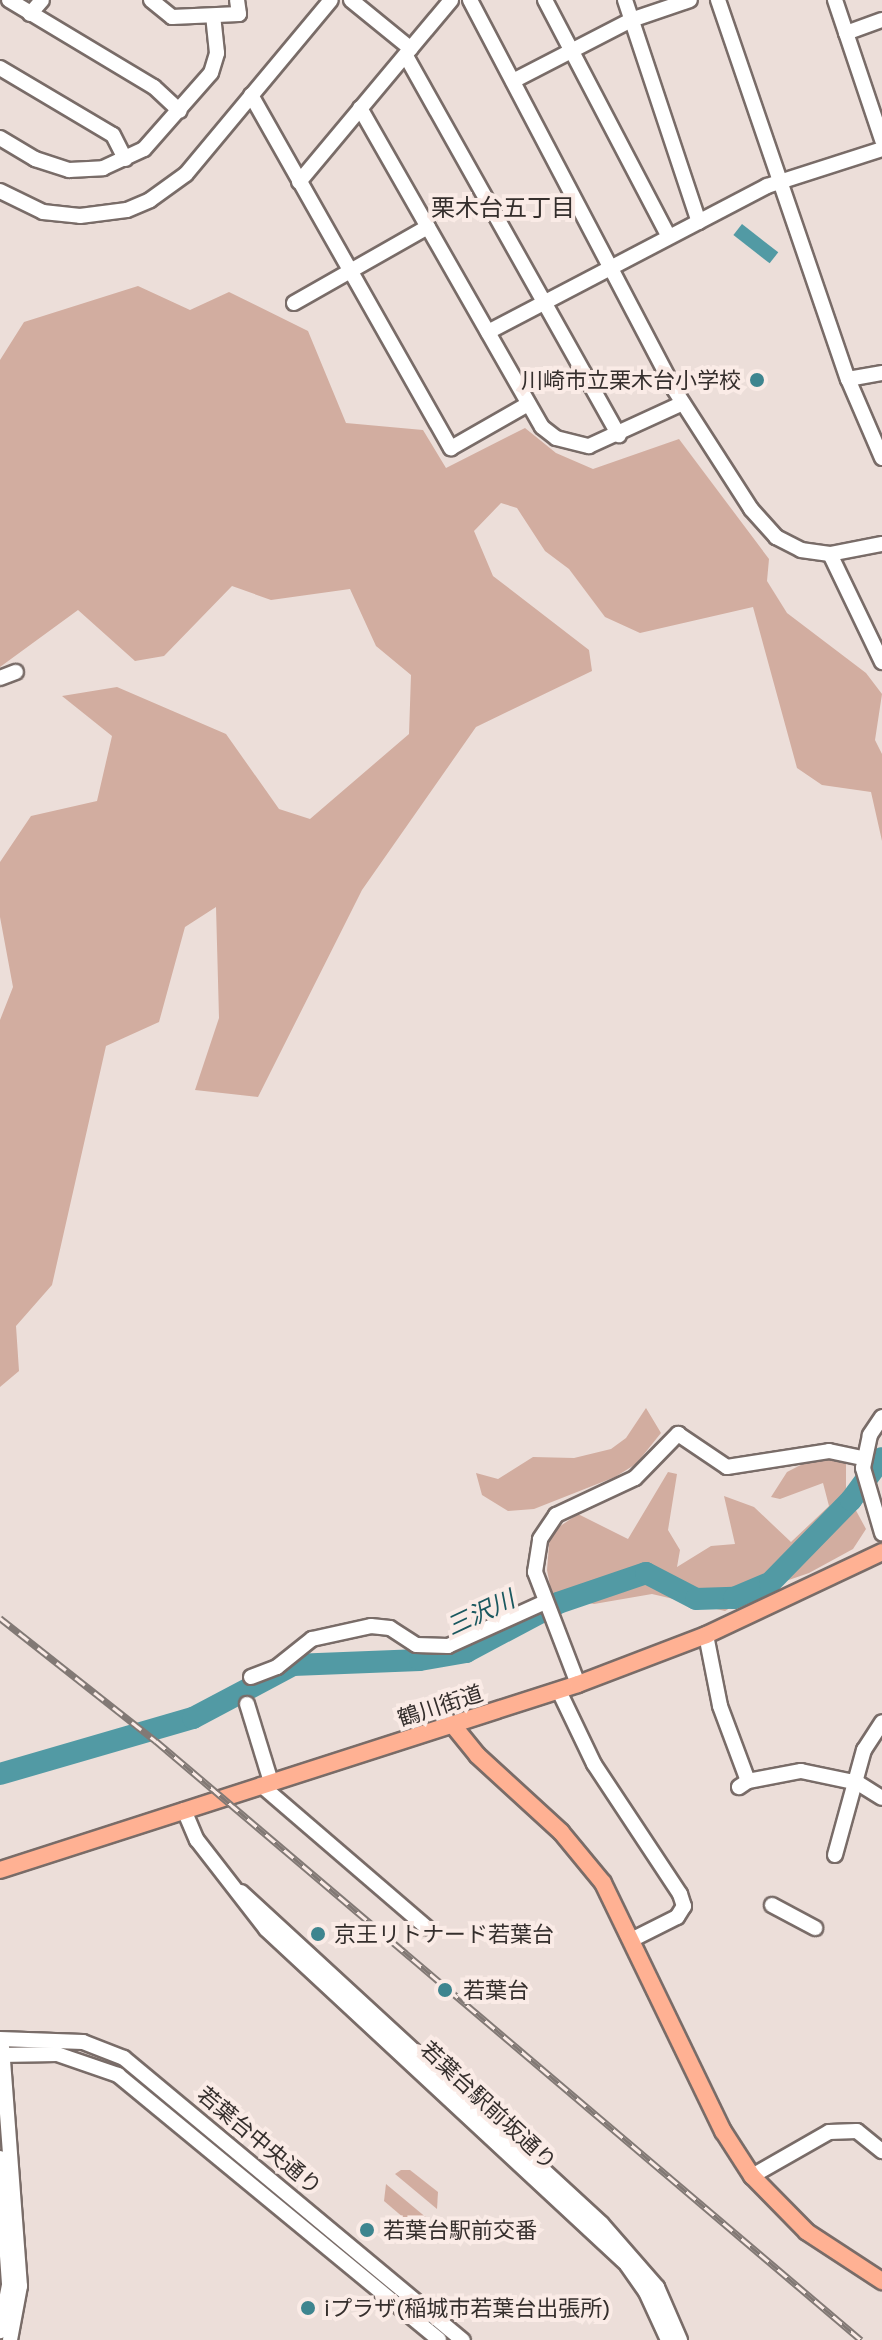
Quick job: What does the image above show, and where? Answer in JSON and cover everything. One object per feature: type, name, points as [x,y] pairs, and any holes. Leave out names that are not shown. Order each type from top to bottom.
[{"type":"main road","name":"鶴川街道","points":[[0,1870],[559,1691],[706,1635],[882,1552]]},
{"type":"main road","points":[[452,1724],[477,1755],[587,1861],[633,1939],[709,2104],[752,2176],[807,2232],[882,2281]]},
{"type":"street","points":[[9,0],[154,87],[180,111]]},
{"type":"street","points":[[30,14],[42,0]]},
{"type":"street","points":[[151,0],[172,17],[239,14],[237,0]]},
{"type":"street","points":[[0,191],[43,212],[80,216],[127,210],[186,174],[331,0]]},
{"type":"street","points":[[351,0],[409,52],[619,435]]},
{"type":"street","points":[[299,182],[451,0]]},
{"type":"street","points":[[470,0],[683,403],[751,509],[776,537],[801,550],[830,554],[882,544]]},
{"type":"street","points":[[545,0],[669,237]]},
{"type":"street","points":[[625,0],[699,222]]},
{"type":"street","points":[[513,81],[631,20],[690,0]]},
{"type":"street","points":[[718,0],[848,379],[882,458]]},
{"type":"street","points":[[835,0],[882,140]]},
{"type":"street","points":[[0,138],[35,159],[69,170],[103,168],[144,149],[211,73],[217,53],[213,16]]},
{"type":"street","points":[[846,33],[882,20]]},
{"type":"street","points":[[0,68],[113,135],[125,159]]},
{"type":"street","points":[[251,95],[348,272],[451,448],[528,404]]},
{"type":"street","points":[[360,108],[542,427],[572,444],[589,446],[619,435],[683,403]]},
{"type":"street","points":[[488,332],[778,182],[882,149]]},
{"type":"street","points":[[294,303],[428,227]]},
{"type":"street","points":[[848,379],[882,373]]},
{"type":"street","points":[[830,554],[882,662]]},
{"type":"street","points":[[0,678],[16,672]]},
{"type":"street","points":[[882,1417],[863,1460],[868,1498],[882,1533]]},
{"type":"street","points":[[578,1684],[543,1603],[537,1561],[540,1539],[556,1515],[635,1478],[678,1434],[727,1467],[829,1451],[863,1460]]},
{"type":"street","points":[[251,1677],[277,1667],[312,1639],[371,1626],[390,1628],[416,1645],[448,1646],[543,1603]]},
{"type":"street","points":[[706,1635],[720,1706],[743,1784],[801,1771],[858,1783],[882,1798]]},
{"type":"street","points":[[559,1691],[594,1764],[680,1894],[684,1906],[677,1917],[633,1939]]},
{"type":"street","points":[[247,1704],[266,1784],[426,1927]]},
{"type":"street","points":[[835,1855],[858,1783],[864,1750],[882,1722]]},
{"type":"street","points":[[184,1810],[197,1840],[237,1889]]},
{"type":"street","name":"若葉台駅前坂通り","points":[[237,1889],[257,1919],[627,2265],[646,2292],[668,2340]]},
{"type":"street","name":"若葉台駅前坂通り","points":[[237,1889],[619,2241],[657,2287],[680,2340]]},
{"type":"street","points":[[772,1905],[815,1928]]},
{"type":"street","name":"若葉台中央通り","points":[[1,2048],[72,2040],[124,2058],[463,2340]]},
{"type":"street","points":[[1,2048],[20,2286],[10,2340]]},
{"type":"street","name":"若葉台中央通り","points":[[1,2048],[57,2054],[118,2075],[439,2340]]},
{"type":"street","points":[[752,2176],[829,2132],[857,2131],[882,2151]]},
{"type":"street","points":[[0,2158],[9,2285],[0,2331]]},
{"type":"shaded area","points":[[138,286],[190,310],[229,292],[308,331],[346,423],[423,430],[446,468],[525,428],[556,453],[593,469],[679,439],[769,559],[767,581],[787,613],[866,673],[882,694],[875,740],[882,754],[882,841],[871,792],[822,785],[797,768],[753,607],[640,633],[605,617],[569,569],[545,551],[517,508],[501,503],[474,531],[493,576],[589,650],[592,671],[476,727],[362,890],[258,1097],[195,1090],[219,1018],[216,907],[185,927],[159,1022],[106,1046],[52,1285],[16,1326],[19,1371],[0,1387],[0,1020],[13,987],[0,917],[0,862],[31,816],[97,801],[112,736],[62,696],[117,687],[226,734],[279,809],[310,819],[409,734],[411,675],[376,646],[350,589],[271,600],[232,586],[164,656],[135,661],[78,610],[0,667],[0,360],[24,322]]},
{"type":"shaded area","points":[[646,1408],[661,1433],[636,1464],[615,1477],[534,1509],[508,1511],[482,1495],[476,1473],[498,1479],[533,1457],[574,1458],[611,1449],[626,1438]]},
{"type":"shaded area","points":[[826,1452],[846,1459],[846,1492],[866,1529],[853,1549],[809,1573],[760,1590],[725,1611],[652,1594],[594,1604],[552,1596],[547,1570],[550,1533],[578,1514],[628,1539],[668,1472],[677,1474],[668,1530],[680,1550],[677,1567],[711,1546],[735,1544],[724,1496],[754,1507],[791,1542],[829,1506],[823,1483],[780,1499],[771,1497],[787,1472]]},
{"type":"shaded area","points":[[410,2170],[438,2192],[437,2209],[395,2174]]},
{"type":"shaded area","points":[[386,2184],[428,2219],[411,2224],[384,2201]]},
{"type":"water","points":[[742,224],[778,252],[770,263],[733,235]]},
{"type":"waterway","name":"三沢川","points":[[0,1774],[193,1718],[293,1665],[420,1660],[466,1652],[558,1603],[646,1573],[696,1599],[734,1598],[770,1583],[851,1500],[882,1458]]},
{"type":"railway","points":[[0,1618],[156,1741],[861,2340]]},
{"type":"place","name":"川崎市立栗木台小学校","points":[[757,380]]},
{"type":"place","name":"京王リトナード若葉台","points":[[318,1934]]},
{"type":"place","name":"若葉台","points":[[445,1990]]},
{"type":"place","name":"若葉台駅前交番","points":[[367,2230]]},
{"type":"place","name":"iプラザ(稲城市若葉台出張所)","points":[[308,2308]]},
{"type":"district","name":"栗木台五丁目","points":[[503,207]]}]
